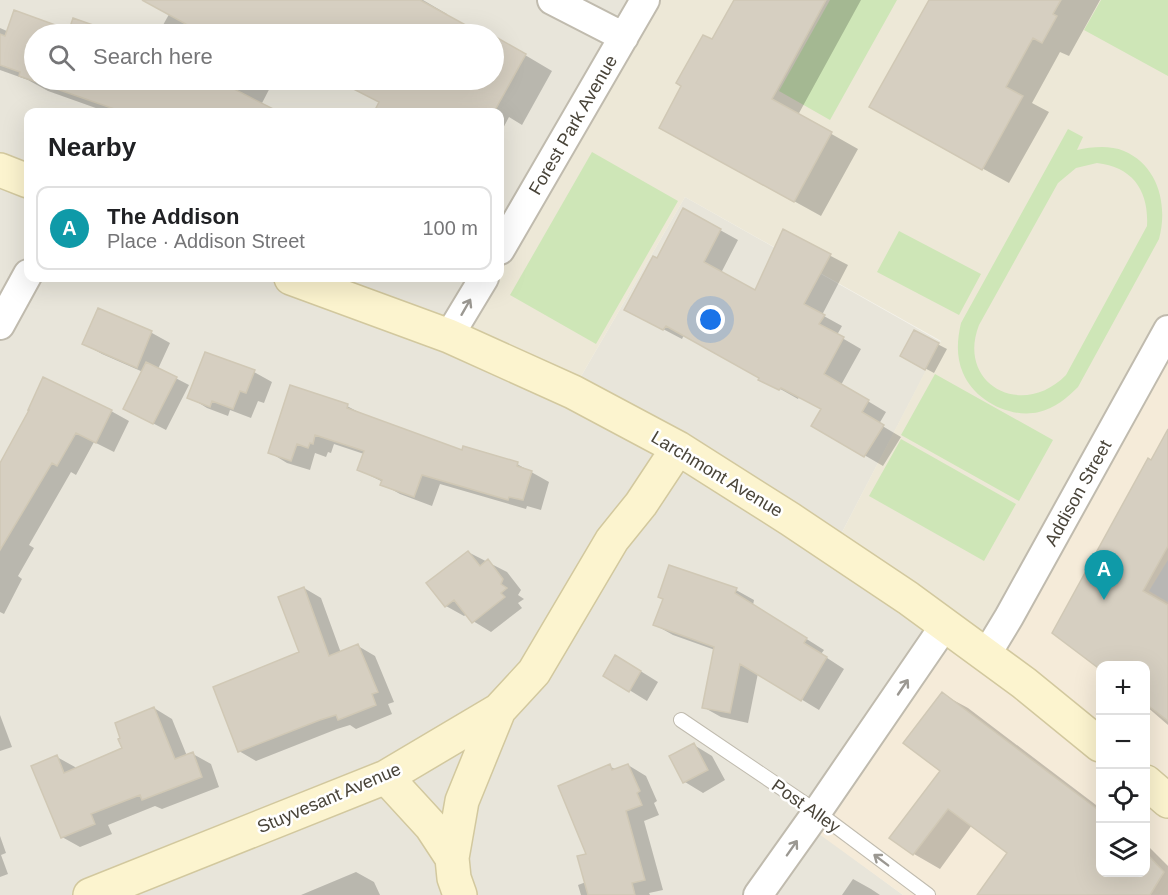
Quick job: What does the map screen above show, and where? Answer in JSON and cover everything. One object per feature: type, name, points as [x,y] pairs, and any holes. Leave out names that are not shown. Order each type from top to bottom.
[{"type":"street","points":[[552,0],[624,37]]},
{"type":"street","name":"Forest Park Avenue","points":[[504,243],[645,0]]},
{"type":"street","points":[[0,170],[24,179]]},
{"type":"street","points":[[0,325],[24,281]]},
{"type":"street","name":"Larchmont Avenue","points":[[302,282],[449,336],[573,392],[678,448],[790,519],[945,625],[1024,683],[1096,742]]},
{"type":"street","points":[[449,336],[482,282]]},
{"type":"street","name":"Addison Street","points":[[986,655],[1168,330]]},
{"type":"street","name":"Stuyvesant Avenue","points":[[90,895],[386,777],[499,710],[534,672],[612,540],[641,504],[678,448]]},
{"type":"street","points":[[758,895],[945,625]]},
{"type":"street","points":[[460,895],[454,878],[452,858],[462,801],[499,710]]},
{"type":"street","points":[[386,777],[431,826],[452,858]]},
{"type":"street","points":[[1150,786],[1168,801]]},
{"type":"lane","name":"Post Alley","points":[[681,720],[817,812],[928,895]]},
{"type":"shaded area","points":[[0,0],[652,0],[504,253],[504,108],[24,108],[24,282],[492,282],[576,385],[685,197],[941,342],[838,540],[956,623],[819,833],[903,895],[0,895]]},
{"type":"shaded area","points":[[652,0],[1168,0],[1168,315],[985,643],[838,540],[941,341],[685,197],[576,385],[456,334],[487,282],[504,282],[504,253]]},
{"type":"shaded area","points":[[1168,315],[1168,895],[903,895],[819,834],[956,623],[985,643]]},
{"type":"shaded area","points":[[1168,560],[1168,602],[1149,591]]},
{"type":"green space","points":[[830,0],[897,0],[830,120],[779,91]]},
{"type":"green space","points":[[1101,0],[1168,0],[1168,76],[1084,30]]},
{"type":"green space","points":[[1068,129],[1083,137],[1077,150],[1100,147],[1118,149],[1146,166],[1158,188],[1161,201],[1162,226],[1159,239],[1078,387],[1070,395],[1050,408],[1028,413],[1005,410],[984,399],[968,383],[959,361],[961,323]],"holes":[[[1097,163],[1110,165],[1129,175],[1142,192],[1147,213],[1147,226],[1066,375],[1049,388],[1031,394],[1013,395],[997,389],[985,379],[977,364],[974,346],[979,325],[1058,183],[1076,168]]]},
{"type":"green space","points":[[592,152],[678,201],[596,344],[510,295]]},
{"type":"green space","points":[[899,231],[981,274],[959,315],[877,272]]},
{"type":"green space","points":[[935,374],[1053,440],[1019,501],[901,435]]},
{"type":"green space","points":[[901,439],[1016,504],[984,561],[869,496]]},
{"type":"building","points":[[142,0],[420,0],[464,24],[186,24]]},
{"type":"building","points":[[734,0],[826,0],[772,99],[832,132],[794,202],[659,128],[681,86],[676,83],[703,35],[712,39]]},
{"type":"building","points":[[929,0],[1061,0],[1053,14],[1057,16],[1042,43],[1033,38],[1006,87],[1023,96],[982,170],[869,107]]},
{"type":"building","points":[[14,10],[52,24],[24,24],[24,78],[19,76],[20,72],[0,65],[0,34],[5,36]]},
{"type":"building","points":[[73,18],[90,24],[71,24]]},
{"type":"building","points":[[504,42],[526,54],[496,108],[376,108],[379,102],[356,90],[504,90]]},
{"type":"building","points":[[59,90],[236,90],[271,108],[111,108]]},
{"type":"building","points":[[683,208],[721,229],[704,262],[755,290],[783,229],[831,254],[804,304],[825,315],[819,324],[844,337],[824,374],[869,400],[862,412],[884,425],[864,457],[811,426],[821,409],[781,388],[779,390],[758,380],[759,378],[666,326],[663,330],[624,310],[653,256],[657,258]]},
{"type":"building","points":[[98,308],[152,331],[137,368],[82,344]]},
{"type":"building","points":[[914,330],[939,343],[925,370],[900,356]]},
{"type":"building","points":[[205,352],[255,370],[246,393],[240,391],[233,409],[212,401],[210,407],[187,398]]},
{"type":"building","points":[[146,362],[177,377],[153,424],[123,409]]},
{"type":"building","points":[[43,377],[112,410],[96,443],[76,433],[57,466],[52,463],[0,550],[0,463],[29,410]]},
{"type":"building","points":[[290,385],[348,404],[347,408],[462,450],[463,446],[518,462],[517,466],[532,471],[523,500],[509,497],[508,500],[422,475],[414,497],[380,485],[382,480],[357,470],[364,451],[315,435],[313,444],[310,443],[308,448],[297,444],[291,461],[268,453]]},
{"type":"building","points":[[1168,429],[1168,546],[1143,591],[1168,605],[1168,721],[1150,707],[1150,661],[1096,661],[1096,666],[1052,633],[1148,458],[1151,460]]},
{"type":"building","points":[[468,551],[480,566],[488,559],[503,579],[501,584],[507,588],[501,593],[505,597],[472,623],[454,600],[445,607],[426,583]]},
{"type":"building","points":[[669,565],[737,588],[735,593],[807,638],[804,643],[827,657],[801,701],[740,664],[730,713],[702,708],[714,647],[653,625],[663,599],[658,597]]},
{"type":"building","points":[[304,587],[329,656],[358,644],[378,692],[372,694],[376,705],[338,720],[336,715],[320,720],[238,752],[213,687],[299,652],[278,597]]},
{"type":"building","points":[[615,655],[641,671],[629,692],[603,676]]},
{"type":"building","points":[[942,692],[1096,808],[1096,877],[1150,877],[1150,857],[1164,872],[1150,895],[977,895],[1007,853],[948,809],[913,855],[889,838],[940,771],[903,743]]},
{"type":"building","points":[[154,707],[175,759],[193,752],[202,777],[142,800],[140,795],[91,814],[95,824],[61,838],[31,766],[57,755],[64,773],[122,748],[115,723]]},
{"type":"building","points":[[694,743],[708,770],[683,783],[669,756]]},
{"type":"building","points":[[610,764],[612,770],[628,764],[640,791],[637,793],[642,805],[626,811],[645,880],[632,883],[635,895],[588,895],[577,856],[586,854],[558,786]]},
{"type":"place","name":"The Addison","points":[[1104,600]]}]
